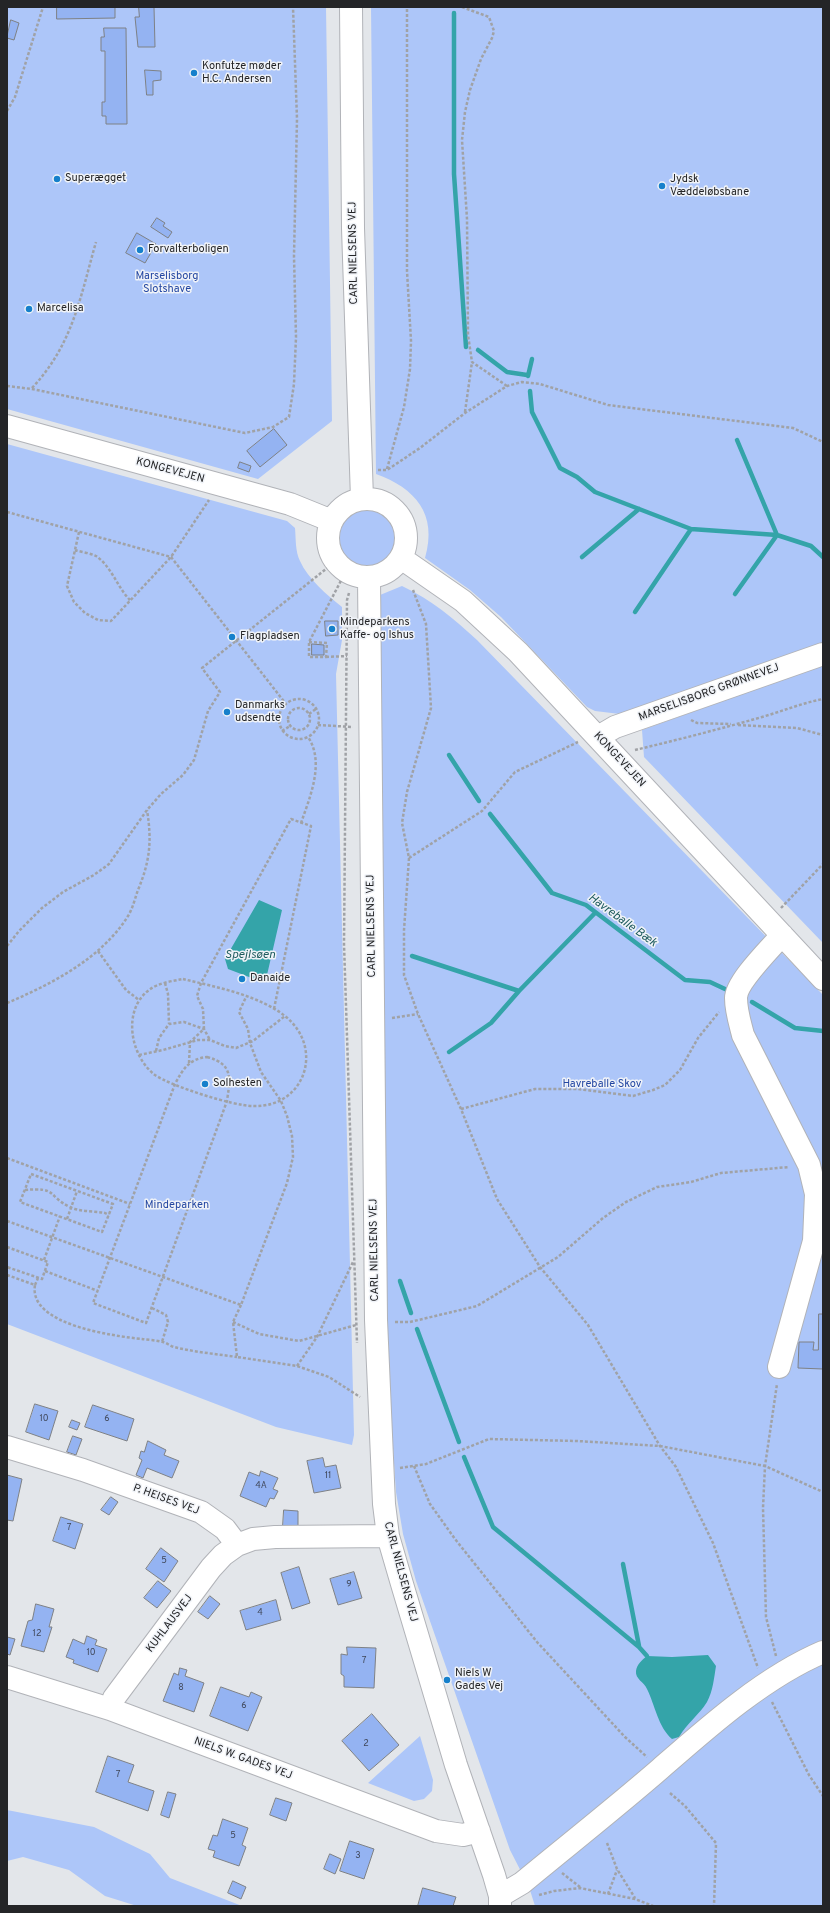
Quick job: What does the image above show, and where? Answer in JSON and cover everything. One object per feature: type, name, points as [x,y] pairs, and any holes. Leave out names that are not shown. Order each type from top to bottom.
[{"type":"street","name":"CARL NIELSENS VEJ","points":[[351,7],[353,228],[362,499]]},
{"type":"street","name":"KONGEVEJEN","points":[[7,426],[290,504],[332,521]]},
{"type":"street","points":[[362,499],[373,499],[383,502],[393,508],[400,516],[404,526],[406,537],[405,548],[401,558],[387,571],[351,571],[328,541],[332,521],[339,511],[348,504],[362,499]]},
{"type":"street","name":"KONGEVEJEN","points":[[401,558],[463,601],[492,627],[615,755],[823,979]]},
{"type":"street","name":"CARL NIELSENS VEJ","points":[[351,571],[373,1020],[376,1320],[382,1471],[388,1536],[438,1707],[479,1831],[500,1901]]},
{"type":"street","name":"MARSELISBORG GRØNNEVEJ","points":[[598,737],[615,727],[823,654]]},
{"type":"street","points":[[775,928],[746,976],[736,996],[737,1012],[744,1035],[808,1165],[816,1194],[814,1242],[779,1367]]},
{"type":"street","name":"P. HEISES VEJ","points":[[7,1448],[83,1470],[201,1512],[225,1529],[237,1545]]},
{"type":"street","points":[[237,1545],[253,1539],[274,1537],[388,1536]]},
{"type":"street","name":"KUHLAUSVEJ","points":[[110,1709],[114,1698],[211,1568],[223,1555],[237,1545]]},
{"type":"street","points":[[500,1901],[660,1769],[691,1741],[773,1679],[823,1652]]},
{"type":"street","name":"NIELS W. GADES VEJ","points":[[7,1677],[110,1709],[436,1831],[463,1835],[479,1831]]},
{"type":"path","points":[[7,111],[15,97],[43,7]]},
{"type":"path","points":[[7,386],[32,388],[245,433],[273,427],[289,417],[294,384],[296,337],[294,256],[297,119],[293,7]]},
{"type":"path","points":[[387,470],[404,407],[410,369],[411,341],[407,271],[407,7]]},
{"type":"path","points":[[462,7],[489,17],[494,30],[492,38],[481,59],[470,90],[465,112],[462,140],[467,219],[468,335],[472,362],[465,413]]},
{"type":"path","points":[[32,388],[47,372],[62,349],[78,306],[96,242]]},
{"type":"path","points":[[472,362],[507,386]]},
{"type":"path","points":[[360,472],[387,470],[420,448],[465,413],[507,386],[522,382],[540,384],[608,405],[793,428],[823,442]]},
{"type":"path","points":[[79,532],[67,586],[74,602],[85,613],[98,620],[111,621],[171,557],[211,497]]},
{"type":"path","points":[[7,512],[171,557],[286,704]]},
{"type":"path","points":[[75,550],[94,556],[103,562],[110,569],[124,593],[130,600]]},
{"type":"path","points":[[401,558],[426,624],[431,708],[407,792],[402,823],[409,858],[404,930],[404,975],[418,1014],[461,1109],[497,1199],[540,1267],[588,1325],[660,1446],[676,1467],[713,1543],[773,1679],[809,1775],[823,1796]]},
{"type":"path","points":[[7,946],[19,930],[42,908],[62,892],[94,875],[109,864],[146,810],[183,775],[194,760],[208,711],[220,692],[202,668],[236,640],[351,571]]},
{"type":"path","points":[[347,656],[309,657],[309,642],[351,571]]},
{"type":"path","points":[[351,571],[347,600],[344,944],[355,1325],[357,1347]]},
{"type":"path","points":[[309,642],[327,643],[326,657]]},
{"type":"path","points":[[615,755],[735,725],[781,712],[802,703],[823,699]]},
{"type":"path","points":[[302,700],[312,705],[316,709],[318,714],[318,725],[312,734],[302,739],[291,738],[282,730],[279,720],[280,714],[286,704],[291,701],[302,700]]},
{"type":"path","points":[[300,708],[309,714],[310,721],[304,729],[296,730],[290,726],[288,716],[292,709],[300,708]]},
{"type":"path","points":[[669,708],[697,723],[797,728],[823,734]]},
{"type":"path","points":[[309,714],[316,709]]},
{"type":"path","points":[[318,725],[347,726]]},
{"type":"path","points":[[282,730],[290,726]]},
{"type":"path","points":[[301,823],[314,782],[314,749],[308,737]]},
{"type":"path","points":[[409,858],[482,811],[515,772],[571,744],[598,737]]},
{"type":"path","points":[[7,1003],[44,986],[98,951],[115,934],[129,914],[145,873],[150,853],[150,831],[146,810]]},
{"type":"path","points":[[210,1040],[204,1029],[203,1008],[196,996],[201,983],[291,818],[311,826],[274,1009]]},
{"type":"path","points":[[775,928],[823,864]]},
{"type":"path","points":[[98,951],[126,990],[139,1000]]},
{"type":"path","points":[[183,979],[201,983],[232,990],[274,1009],[285,1016],[300,1033],[306,1052],[307,1061],[304,1075],[299,1083],[281,1101],[263,1107],[244,1106],[227,1101],[175,1084],[155,1074],[139,1055],[134,1044],[132,1029],[133,1014],[139,1000],[149,990],[165,983],[183,979]]},
{"type":"path","points":[[156,1051],[159,1038],[169,1024],[168,994],[165,983]]},
{"type":"path","points":[[461,1109],[535,1089],[578,1088],[633,1096],[653,1090],[665,1085],[680,1070],[698,1038],[721,1009],[736,996]]},
{"type":"path","points":[[237,1357],[233,1322],[241,1305],[287,1183],[293,1157],[292,1136],[281,1101],[261,1072],[250,1043],[248,1030],[240,1012],[246,997]]},
{"type":"path","points":[[373,1020],[418,1014]]},
{"type":"path","points":[[139,1055],[190,1042],[210,1040],[225,1046],[236,1048],[250,1043],[285,1016]]},
{"type":"path","points":[[169,1024],[184,1022],[204,1029]]},
{"type":"path","points":[[190,1063],[190,1042],[204,1029]]},
{"type":"path","points":[[200,1058],[216,1060],[229,1072],[230,1080],[227,1101],[146,1323],[93,1303],[175,1084],[182,1071],[190,1063],[200,1058]]},
{"type":"path","points":[[7,1158],[130,1204]]},
{"type":"path","points":[[233,1322],[259,1334],[299,1341],[317,1337],[366,1321],[376,1320],[410,1322],[477,1306],[558,1256],[603,1218],[626,1202],[657,1187],[691,1182],[721,1173],[808,1165]]},
{"type":"path","points":[[31,1174],[113,1204],[102,1232],[20,1202],[25,1190],[31,1174]]},
{"type":"path","points":[[57,1184],[60,1177]]},
{"type":"path","points":[[25,1190],[38,1188],[49,1191],[71,1208],[109,1215]]},
{"type":"path","points":[[67,1219],[77,1191]]},
{"type":"path","points":[[97,1199],[99,1193]]},
{"type":"path","points":[[44,1260],[60,1216]]},
{"type":"path","points":[[7,1221],[241,1305]]},
{"type":"path","points":[[7,1248],[48,1262],[42,1279],[7,1267]]},
{"type":"path","points":[[297,1366],[317,1337],[353,1262]]},
{"type":"path","points":[[45,1271],[98,1291]]},
{"type":"path","points":[[7,1275],[36,1285]]},
{"type":"path","points":[[38,1278],[34,1294],[36,1300],[52,1316],[61,1320],[98,1332],[162,1342],[173,1347],[297,1366],[329,1378],[362,1398],[361,1391]]},
{"type":"path","points":[[152,1308],[166,1315],[168,1322],[162,1342]]},
{"type":"path","points":[[773,1679],[766,1617],[762,1508],[765,1466],[779,1367]]},
{"type":"path","points":[[382,1471],[426,1464],[489,1438],[577,1441],[660,1446],[765,1466],[823,1492]]},
{"type":"path","points":[[414,1466],[430,1504],[455,1539],[537,1642],[625,1737],[660,1769]]},
{"type":"path","points":[[670,1793],[685,1806],[716,1843],[714,1906]]},
{"type":"path","points":[[607,1843],[617,1869],[635,1899]]},
{"type":"path","points":[[608,1894],[617,1869]]},
{"type":"path","points":[[533,1896],[554,1890],[580,1888],[635,1899],[653,1906]]},
{"type":"green space","name":"Marselisborg Slotshave","points":[[7,7],[326,7],[332,421],[258,479],[7,409]]},
{"type":"green space","points":[[371,7],[823,7],[823,646],[620,714],[595,711],[587,707],[501,617],[470,590],[425,558],[428,542],[428,528],[420,505],[412,495],[402,487],[376,474]]},
{"type":"green space","name":"Mindeparken","points":[[7,444],[287,521],[295,528],[297,553],[303,568],[318,586],[342,607],[342,640],[336,674],[354,1435],[352,1445],[276,1427],[7,1324]]},
{"type":"green space","points":[[367,510],[378,512],[387,518],[393,527],[395,538],[393,549],[387,558],[378,564],[367,566],[356,564],[347,558],[341,549],[339,538],[341,527],[347,518],[356,512]]},
{"type":"green space","name":"Havreballe Skov","points":[[402,586],[423,597],[442,610],[477,640],[823,995],[823,1906],[535,1906],[529,1887],[510,1850],[416,1581],[403,1534],[396,1492],[388,1375],[383,1229],[380,595]]},
{"type":"green space","points":[[823,665],[823,943],[644,757],[642,730]]},
{"type":"green space","points":[[420,1736],[433,1780],[432,1791],[424,1799],[414,1801],[368,1783]]},
{"type":"green space","points":[[7,1810],[94,1827],[150,1854],[170,1878],[242,1906],[137,1906],[105,1896],[69,1870],[23,1857],[7,1861]]},
{"type":"water","name":"Spejlsøen","points":[[259,900],[282,910],[267,975],[257,980],[228,969],[225,959]]},
{"type":"water","points":[[708,1655],[716,1666],[709,1698],[704,1707],[679,1737],[672,1739],[663,1728],[646,1687],[636,1674],[637,1666],[647,1656],[672,1657]]},
{"type":"building","points":[[57,7],[115,7],[115,18],[57,19]]},
{"type":"building","points":[[139,7],[154,7],[155,47],[138,47],[135,17],[139,17]]},
{"type":"building","points":[[11,20],[19,23],[14,40],[7,38]]},
{"type":"building","points":[[104,28],[126,28],[127,124],[106,124],[106,116],[102,116],[102,102],[105,102],[105,51],[101,51],[101,37],[104,37]]},
{"type":"building","points":[[145,70],[161,71],[161,80],[153,81],[153,95],[147,95]]},
{"type":"building","points":[[157,218],[165,223],[163,226],[172,232],[168,238],[151,227]]},
{"type":"building","name":"Forvalterboligen","points":[[137,233],[156,244],[145,263],[126,253]]},
{"type":"building","points":[[274,429],[287,445],[260,467],[247,451]]},
{"type":"building","points":[[240,462],[251,466],[249,472],[238,468]]},
{"type":"building","points":[[325,621],[338,621],[338,635],[326,636]]},
{"type":"building","points":[[312,644],[324,645],[324,655],[312,655]]},
{"type":"building","points":[[819,1314],[823,1314],[823,1369],[798,1368],[799,1342],[814,1342],[813,1350],[818,1350]]},
{"type":"building","points":[[35,1404],[58,1411],[49,1440],[26,1432]]},
{"type":"building","points":[[93,1405],[134,1419],[127,1441],[85,1427]]},
{"type":"building","points":[[72,1420],[80,1423],[77,1430],[69,1427]]},
{"type":"building","points":[[73,1436],[82,1439],[76,1455],[67,1452]]},
{"type":"building","points":[[148,1441],[166,1450],[164,1455],[179,1461],[172,1478],[147,1468],[143,1478],[136,1475],[142,1460],[139,1458],[141,1451],[144,1452]]},
{"type":"building","points":[[323,1458],[325,1467],[336,1465],[341,1488],[314,1493],[307,1461]]},
{"type":"building","points":[[261,1471],[278,1478],[273,1489],[278,1491],[274,1499],[270,1498],[266,1507],[240,1496],[249,1472],[259,1476]]},
{"type":"building","points":[[7,1475],[22,1479],[13,1521],[7,1520]]},
{"type":"building","points":[[111,1497],[118,1502],[109,1515],[101,1510]]},
{"type":"building","points":[[284,1510],[298,1511],[298,1526],[283,1526]]},
{"type":"building","points":[[61,1517],[83,1524],[75,1549],[53,1541]]},
{"type":"building","points":[[161,1548],[178,1561],[164,1582],[146,1569]]},
{"type":"building","points":[[299,1567],[310,1603],[292,1609],[281,1573]]},
{"type":"building","points":[[354,1572],[362,1598],[338,1605],[330,1579]]},
{"type":"building","points":[[158,1581],[171,1591],[157,1608],[144,1598]]},
{"type":"building","points":[[210,1596],[220,1604],[208,1619],[198,1612]]},
{"type":"building","points":[[276,1600],[281,1620],[246,1630],[240,1611]]},
{"type":"building","points":[[36,1604],[54,1609],[49,1627],[52,1627],[44,1652],[21,1646],[28,1621],[32,1620]]},
{"type":"building","points":[[87,1636],[97,1640],[95,1645],[107,1649],[98,1672],[73,1663],[74,1660],[66,1657],[73,1639],[84,1644]]},
{"type":"building","points":[[7,1637],[15,1639],[10,1655],[7,1654]]},
{"type":"building","points":[[347,1647],[376,1648],[374,1688],[344,1687],[344,1676],[341,1674],[341,1654],[347,1655]]},
{"type":"building","points":[[180,1668],[187,1670],[185,1676],[204,1683],[194,1712],[163,1701],[174,1673],[178,1675]]},
{"type":"building","points":[[221,1687],[249,1697],[251,1692],[262,1697],[248,1731],[210,1716]]},
{"type":"building","points":[[372,1714],[399,1745],[369,1771],[342,1741]]},
{"type":"building","points":[[108,1756],[134,1765],[128,1782],[154,1791],[148,1811],[96,1792]]},
{"type":"building","points":[[168,1792],[176,1794],[169,1818],[161,1815]]},
{"type":"building","points":[[276,1798],[292,1803],[286,1821],[270,1815]]},
{"type":"building","points":[[223,1819],[248,1828],[242,1845],[246,1847],[239,1866],[213,1857],[215,1851],[208,1849],[213,1835],[217,1836]]},
{"type":"building","points":[[350,1841],[374,1849],[364,1879],[340,1871]]},
{"type":"building","points":[[330,1854],[341,1859],[335,1874],[324,1869]]},
{"type":"building","points":[[233,1881],[246,1887],[241,1899],[228,1893]]},
{"type":"building","points":[[423,1888],[456,1897],[453,1906],[418,1906]]},
{"type":"waterway","points":[[454,13],[454,174],[466,347]]},
{"type":"waterway","points":[[478,350],[507,372],[527,375]]},
{"type":"waterway","points":[[528,376],[532,359]]},
{"type":"waterway","points":[[530,391],[532,412],[560,468],[577,477],[595,492],[691,529],[777,535],[811,546],[823,557]]},
{"type":"waterway","points":[[735,594],[777,535],[737,440]]},
{"type":"waterway","points":[[582,557],[639,509]]},
{"type":"waterway","points":[[635,612],[691,529]]},
{"type":"waterway","name":"Havreballe Bæk","points":[[449,755],[479,801]]},
{"type":"waterway","name":"Havreballe Bæk","points":[[490,814],[552,893],[586,905],[685,980],[710,982],[725,989]]},
{"type":"waterway","points":[[412,956],[519,991],[595,913]]},
{"type":"waterway","points":[[449,1052],[491,1023],[519,991]]},
{"type":"waterway","points":[[752,1002],[795,1028],[823,1031]]},
{"type":"waterway","points":[[400,1281],[411,1313]]},
{"type":"waterway","points":[[417,1329],[459,1442]]},
{"type":"waterway","points":[[464,1457],[493,1527],[639,1647],[647,1656]]},
{"type":"waterway","points":[[623,1564],[639,1646]]},
{"type":"place","name":"Konfutze møder H.C. Andersen","points":[[194,73]]},
{"type":"place","name":"Superægget","points":[[57,179]]},
{"type":"place","name":"Jydsk Væddeløbsbane","points":[[662,186]]},
{"type":"place","name":"Forvalterboligen","points":[[140,250]]},
{"type":"place","name":"Marcelisa","points":[[29,309]]},
{"type":"place","name":"Mindeparkens Kaffe- og Ishus","points":[[332,629]]},
{"type":"place","name":"Flagpladsen","points":[[232,637]]},
{"type":"place","name":"Danmarks udsendte","points":[[227,712]]},
{"type":"place","name":"Danaide","points":[[242,979]]},
{"type":"place","name":"Solhesten","points":[[205,1084]]},
{"type":"place","name":"Niels W Gades Vej","points":[[447,1680]]}]
